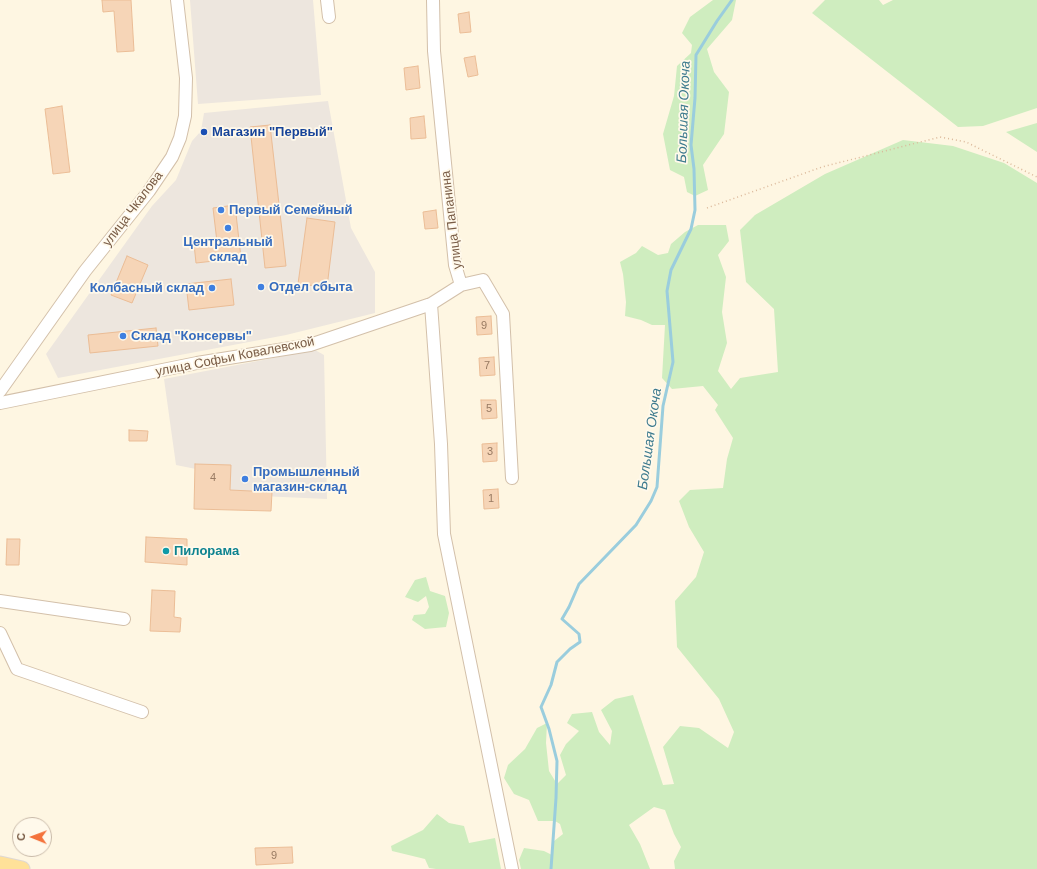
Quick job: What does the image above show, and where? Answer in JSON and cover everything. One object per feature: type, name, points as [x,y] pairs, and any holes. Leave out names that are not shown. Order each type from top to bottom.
[{"type":"main road","points":[[0,864],[22,869]]},
{"type":"street","name":"улица Чкалова","points":[[0,391],[85,272],[149,191],[172,157],[180,138],[185,116],[186,78],[177,0]]},
{"type":"street","points":[[327,0],[329,17]]},
{"type":"street","name":"улица Папанина","points":[[433,0],[434,51],[455,265],[461,285],[483,280],[503,314],[512,478]]},
{"type":"street","name":"улица Софьи Ковалевской","points":[[0,403],[197,364],[310,345],[431,304],[461,285]]},
{"type":"street","points":[[431,304],[442,444],[444,534],[512,869]]},
{"type":"street","points":[[0,601],[124,618]]},
{"type":"street","points":[[0,633],[17,669],[142,712]]},
{"type":"path","points":[[707,208],[822,167],[940,137],[966,142],[1037,177]]},
{"type":"shaded area","points":[[190,0],[313,0],[321,95],[198,104]]},
{"type":"shaded area","points":[[328,101],[351,228],[375,272],[375,313],[286,335],[58,378],[46,354],[152,206],[176,180],[192,141],[201,131],[204,113]]},
{"type":"shaded area","points":[[315,350],[324,355],[327,499],[195,493],[196,469],[176,465],[164,379]]},
{"type":"green space","points":[[713,0],[736,0],[732,20],[707,49],[714,72],[729,92],[724,134],[703,165],[708,190],[695,196],[687,192],[684,177],[670,170],[663,134],[674,96],[677,66],[691,53],[692,45],[682,33],[690,17]]},
{"type":"green space","points":[[825,0],[879,0],[883,5],[893,0],[1037,0],[1037,108],[983,126],[958,127],[812,13]]},
{"type":"green space","points":[[1037,123],[1037,152],[1006,132]]},
{"type":"green space","points":[[903,140],[953,146],[1004,163],[1037,183],[1037,869],[675,869],[674,861],[681,847],[674,834],[665,810],[654,807],[629,825],[640,844],[650,869],[521,869],[519,860],[524,848],[544,851],[552,855],[554,841],[563,834],[560,824],[555,821],[538,821],[529,800],[514,794],[504,778],[508,765],[525,749],[537,728],[547,723],[546,743],[549,771],[557,784],[566,775],[560,755],[566,744],[579,731],[567,723],[572,714],[592,712],[599,732],[610,745],[612,731],[601,710],[615,699],[633,695],[663,785],[674,784],[663,747],[680,726],[699,728],[728,748],[734,732],[719,699],[677,647],[675,601],[696,577],[704,552],[689,527],[679,501],[690,490],[723,488],[727,459],[733,438],[715,410],[718,405],[703,386],[672,389],[662,378],[665,325],[652,325],[641,320],[625,316],[626,302],[620,262],[636,253],[642,246],[658,255],[668,253],[671,244],[685,232],[698,225],[726,225],[729,241],[718,255],[726,277],[722,312],[727,343],[718,371],[731,389],[740,378],[778,372],[774,309],[746,282],[740,230],[755,215],[825,174]]},
{"type":"green space","points":[[426,577],[430,591],[445,596],[449,613],[446,627],[425,629],[412,620],[414,615],[425,614],[429,607],[426,596],[418,602],[405,597],[415,580]]},
{"type":"green space","points":[[437,814],[449,823],[464,826],[469,843],[495,838],[501,869],[429,868],[425,859],[392,851],[391,846],[423,830]]},
{"type":"building","points":[[102,0],[131,0],[134,51],[117,52],[114,11],[103,12]]},
{"type":"building","points":[[469,12],[471,32],[460,33],[458,14]]},
{"type":"building","points":[[475,56],[478,75],[468,77],[464,58]]},
{"type":"building","points":[[418,66],[420,88],[406,90],[404,68]]},
{"type":"building","points":[[62,106],[70,172],[53,174],[45,109]]},
{"type":"building","points":[[424,116],[426,138],[411,139],[410,118]]},
{"type":"building","points":[[270,125],[286,266],[265,268],[250,127]]},
{"type":"building","points":[[235,205],[241,258],[196,263],[194,244],[217,242],[213,208]]},
{"type":"building","points":[[436,210],[438,228],[425,229],[423,212]]},
{"type":"building","points":[[307,218],[335,222],[327,287],[298,284]]},
{"type":"building","points":[[127,256],[148,265],[132,303],[111,295]]},
{"type":"building","points":[[231,279],[234,305],[189,310],[186,284]]},
{"type":"building","points":[[491,316],[492,334],[477,335],[476,317]]},
{"type":"building","points":[[156,328],[158,346],[90,353],[88,335]]},
{"type":"building","points":[[494,357],[495,375],[480,376],[479,358]]},
{"type":"building","points":[[481,400],[496,400],[497,418],[482,419]]},
{"type":"building","points":[[129,430],[148,431],[147,441],[129,441]]},
{"type":"building","points":[[497,443],[497,461],[483,462],[482,444]]},
{"type":"building","points":[[195,464],[231,465],[230,490],[272,492],[271,511],[194,509]]},
{"type":"building","points":[[498,489],[499,508],[484,509],[483,490]]},
{"type":"building","name":"Пилорама","points":[[146,537],[187,539],[187,565],[145,562]]},
{"type":"building","points":[[7,539],[20,539],[19,565],[6,565]]},
{"type":"building","points":[[152,590],[175,591],[174,617],[181,618],[180,632],[150,631]]},
{"type":"building","points":[[292,847],[293,863],[256,865],[255,848]]},
{"type":"waterway","name":"Большая Окоча","points":[[551,869],[557,761],[549,729],[541,707],[551,685],[557,662],[570,649],[580,642],[579,634],[562,619],[579,584],[636,525],[651,501],[657,487],[663,406],[673,362],[667,291],[671,270],[691,229],[695,210],[694,169],[691,145],[695,98],[696,55],[732,0]]},
{"type":"place","name":"Магазин \"Первый\"","points":[[204,132]]},
{"type":"place","name":"Первый Семейный","points":[[221,210]]},
{"type":"place","name":"Центральный склад","points":[[228,228]]},
{"type":"place","name":"Отдел сбыта","points":[[261,287]]},
{"type":"place","name":"Колбасный склад","points":[[212,288]]},
{"type":"place","name":"Склад \"Консервы\"","points":[[123,336]]},
{"type":"place","name":"Промышленный магазин-склад","points":[[245,479]]},
{"type":"place","name":"Пилорама","points":[[166,551]]}]
